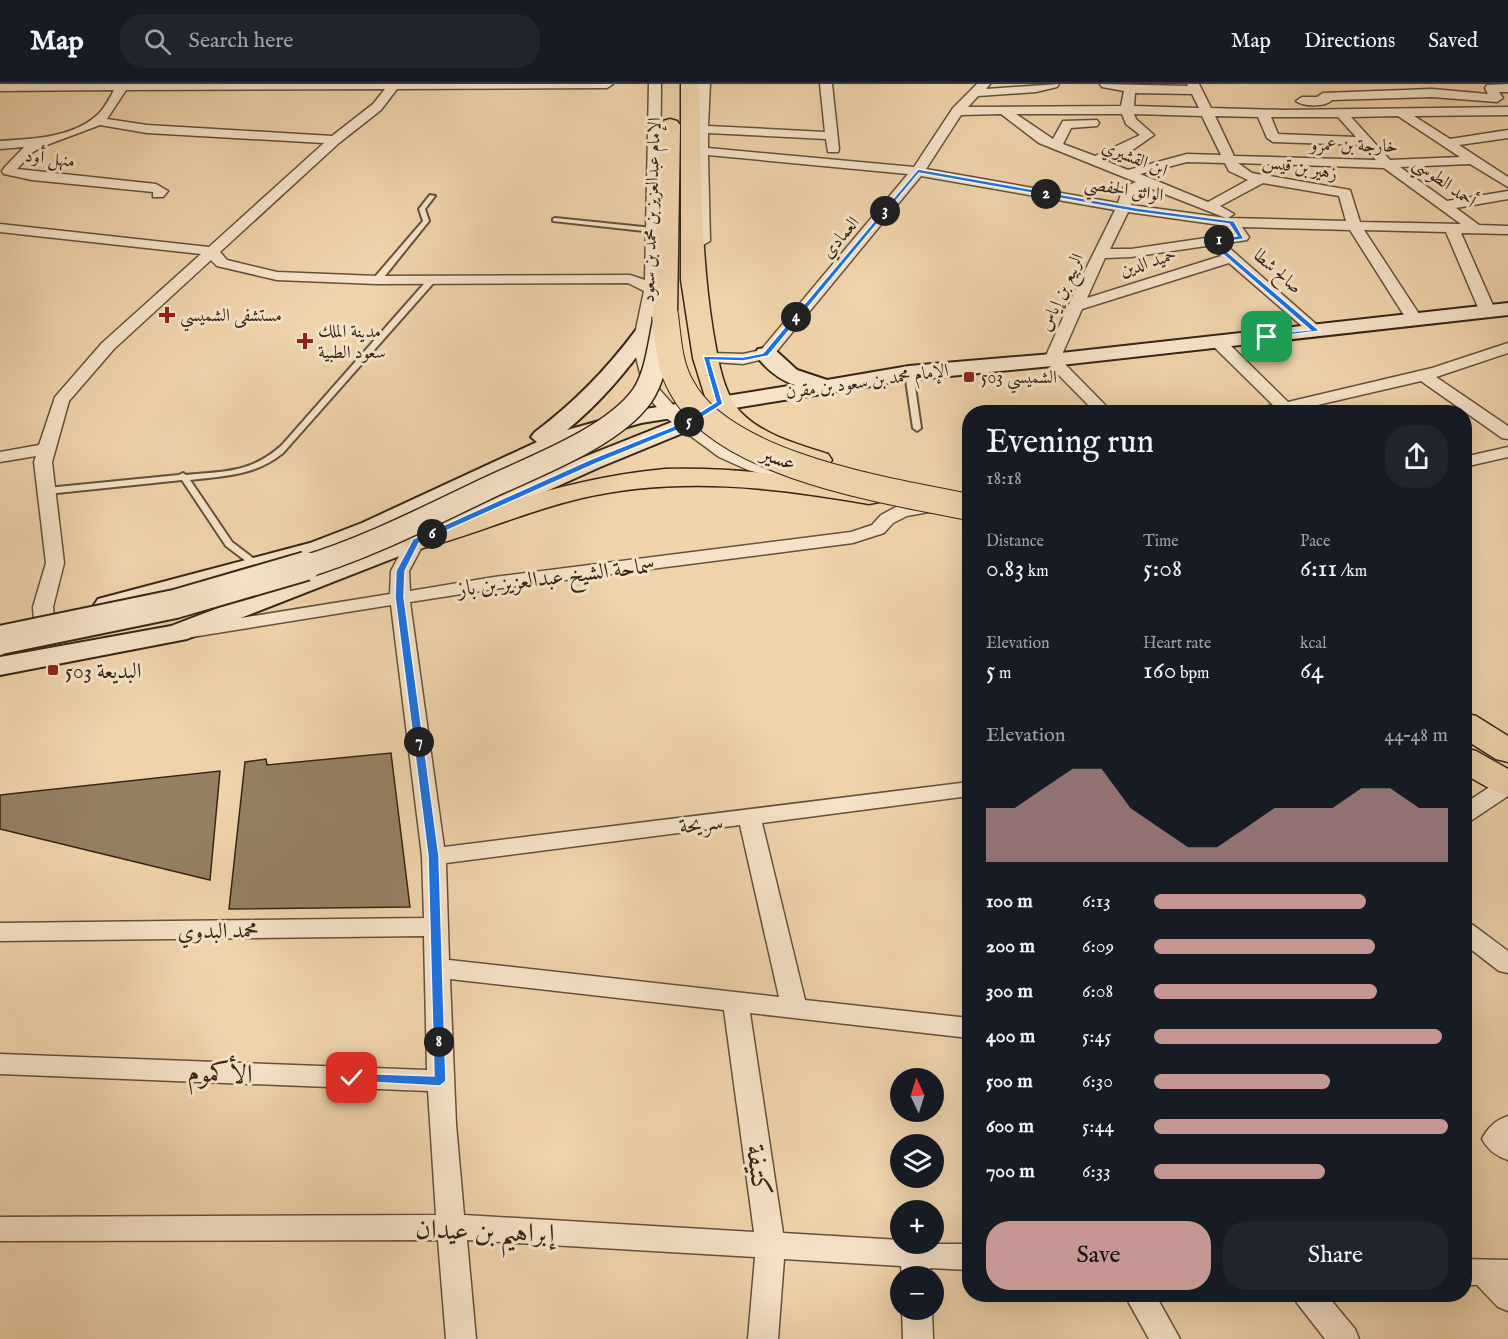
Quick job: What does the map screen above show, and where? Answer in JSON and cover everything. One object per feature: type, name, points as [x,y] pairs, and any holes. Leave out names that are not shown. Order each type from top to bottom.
[{"type":"main road","name":"الإمام عبدالعزيز بن محمد بن سعود","points":[[665,315],[672,84]]},
{"type":"main road","name":"الإمام عبدالعزيز بن محمد بن سعود","points":[[690,84],[693,280],[705,358]]},
{"type":"main road","name":"عسير","points":[[665,315],[677,379],[686,396],[707,418],[729,436],[758,451],[821,472],[879,488],[962,506]]},
{"type":"main road","points":[[705,358],[720,403],[739,423],[755,434],[799,454],[856,471],[962,494]]},
{"type":"main road","name":"سماحة الشيخ عبدالعزيز بن باز","points":[[679,418],[720,403]]},
{"type":"main road","name":"سماحة الشيخ عبدالعزيز بن باز","points":[[416,541],[581,490],[637,480],[705,477],[780,482],[838,490],[928,507],[962,516]]},
{"type":"main road","points":[[1472,729],[1508,751]]},
{"type":"main road","points":[[1472,764],[1508,785]]},
{"type":"street","points":[[0,87],[392,87],[607,84]]},
{"type":"street","name":"الإمام عبدالعزيز بن محمد بن سعود","points":[[646,372],[643,334],[652,288],[655,84]]},
{"type":"street","points":[[704,84],[701,151],[705,358],[743,359],[766,354],[776,367],[791,377],[800,381],[827,385]]},
{"type":"street","points":[[826,84],[834,164]]},
{"type":"street","points":[[980,88],[1036,88],[1053,84]]},
{"type":"street","points":[[1106,84],[1201,97],[1263,113],[1508,111]]},
{"type":"street","points":[[123,86],[99,121],[147,129],[335,140]]},
{"type":"street","points":[[44,621],[43,607],[55,563],[44,462],[61,400],[108,346],[335,140],[377,107],[392,87]]},
{"type":"street","name":"العمادي","points":[[766,354],[918,171],[957,111],[980,88]]},
{"type":"street","points":[[1036,88],[1069,100],[1082,111]]},
{"type":"street","points":[[1292,100],[1326,101],[1323,97],[1432,93],[1497,98],[1491,88],[1508,88]]},
{"type":"street","points":[[1128,115],[1130,89]]},
{"type":"street","points":[[1187,158],[1130,146],[1059,146],[1067,124],[1128,115],[1201,97]]},
{"type":"street","name":"زهير بن قيس","points":[[1201,97],[1234,168],[1248,176],[1260,179],[1345,193],[1355,227],[1415,320]]},
{"type":"street","points":[[957,111],[1082,111],[1128,115],[1148,135],[1130,146],[1095,161]]},
{"type":"street","name":"ابن القشيري","points":[[1005,112],[1042,140],[1208,207],[1258,224]]},
{"type":"street","points":[[1400,112],[1508,183]]},
{"type":"street","points":[[1263,113],[1273,138],[1367,141]]},
{"type":"street","name":"أحمد الطوسي","points":[[1341,113],[1387,164],[1477,230]]},
{"type":"street","name":"منهل أود","points":[[4,170],[36,143],[80,130],[99,121]]},
{"type":"street","points":[[702,127],[831,136]]},
{"type":"street","points":[[1448,143],[1508,134]]},
{"type":"street","points":[[1330,140],[1336,163]]},
{"type":"street","points":[[0,145],[36,143]]},
{"type":"street","name":"الواثق الحفصي","points":[[701,151],[918,171],[1123,208],[1232,223],[1508,230]]},
{"type":"street","name":"خارجة بن عمرو","points":[[1127,174],[1187,158],[1387,164],[1475,160]]},
{"type":"street","name":"منهل أود","points":[[4,170],[32,176],[156,188],[160,191],[158,194]]},
{"type":"street","points":[[1208,207],[1260,179]]},
{"type":"street","name":"الربيع بن إياس","points":[[1097,405],[1052,360],[1075,306],[1123,208],[1128,191],[1146,182]]},
{"type":"street","points":[[1444,206],[1508,195]]},
{"type":"street","points":[[1100,254],[1131,253],[1242,237],[1232,223]]},
{"type":"street","points":[[1,228],[211,251],[222,263],[277,276],[376,280],[630,279],[652,288]]},
{"type":"street","name":"أحمد الطوسي","points":[[1452,229],[1498,311]]},
{"type":"street","name":"صالح شطا","points":[[1212,241],[1316,331]]},
{"type":"street","name":"حميد الدين","points":[[1075,306],[1232,257]]},
{"type":"street","name":"الإمام محمد بن سعود بن مقرن","points":[[720,403],[909,373],[1052,360],[1498,311]]},
{"type":"street","points":[[0,640],[175,604],[331,559],[382,538],[576,446],[603,430],[644,393],[656,357],[665,315]]},
{"type":"street","points":[[488,473],[568,420],[622,365],[643,334]]},
{"type":"street","points":[[1218,342],[1281,405]]},
{"type":"street","points":[[1310,405],[1423,375],[1508,348]]},
{"type":"street","name":"عسير","points":[[646,372],[651,390],[679,418],[725,453],[785,476],[838,490]]},
{"type":"street","points":[[1423,375],[1466,405]]},
{"type":"street","points":[[1472,409],[1508,434]]},
{"type":"street","points":[[0,631],[258,566],[319,548],[371,528],[488,473],[590,429],[639,417],[679,418]]},
{"type":"street","name":"سماحة الشيخ عبدالعزيز بن باز","points":[[177,633],[416,541],[592,462],[679,418]]},
{"type":"street","points":[[0,457],[47,449]]},
{"type":"street","points":[[1472,460],[1508,452]]},
{"type":"street","name":"سماحة الشيخ عبدالعزيز بن باز","points":[[0,666],[177,633],[400,597],[853,537],[878,529],[887,519],[902,511],[928,507]]},
{"type":"street","points":[[416,541],[400,571],[400,597],[434,856],[440,1081],[461,1339]]},
{"type":"street","points":[[1472,810],[1508,785]]},
{"type":"street","name":"سريحة","points":[[434,856],[962,790]]},
{"type":"street","points":[[749,816],[794,1008]]},
{"type":"street","name":"محمد البدوي","points":[[0,932],[435,927]]},
{"type":"street","points":[[1472,937],[1508,964]]},
{"type":"street","points":[[437,968],[962,1028]]},
{"type":"street","name":"كتيفة","points":[[736,1002],[770,1246],[763,1339]]},
{"type":"street","name":"الأكموم","points":[[0,1064],[440,1081]]},
{"type":"street","points":[[1508,1127],[1496,1139],[1508,1149]]},
{"type":"street","name":"إبراهيم بن عيدان","points":[[0,1228],[451,1227],[770,1246],[915,1265],[962,1258]]},
{"type":"street","points":[[1485,1272],[1508,1298]]},
{"type":"street","points":[[1143,1302],[1166,1339]]},
{"type":"street","points":[[1314,1302],[1344,1339]]},
{"type":"street","points":[[917,1320],[918,1339]]},
{"type":"lane","points":[[376,280],[426,221],[422,209],[432,196]]},
{"type":"lane","points":[[555,220],[653,230]]},
{"type":"lane","points":[[47,491],[241,472],[269,461],[285,447],[433,279]]},
{"type":"lane","points":[[909,373],[917,428]]},
{"type":"lane","points":[[183,476],[230,544],[258,566]]},
{"type":"building","points":[[391,753],[410,907],[229,909],[245,762],[266,759],[267,765]]},
{"type":"building","points":[[220,771],[210,880],[0,829],[0,795]]},
{"type":"place","name":"مستشفى الشميسي","points":[[167,315]]},
{"type":"place","name":"مدينة الملك سعود الطبية","points":[[305,341]]},
{"type":"place","name":"الشميسي 503","points":[[969,377]]},
{"type":"place","name":"البديعة 503","points":[[53,670]]},
{"type":"route","points":[[352,1078],[440,1081],[434,856],[400,597],[400,571],[416,541],[592,462],[687,423],[720,403],[705,358],[743,359],[766,354],[918,171],[1137,210],[1232,223],[1242,237],[1212,241],[1316,331],[1267,337]]}]
